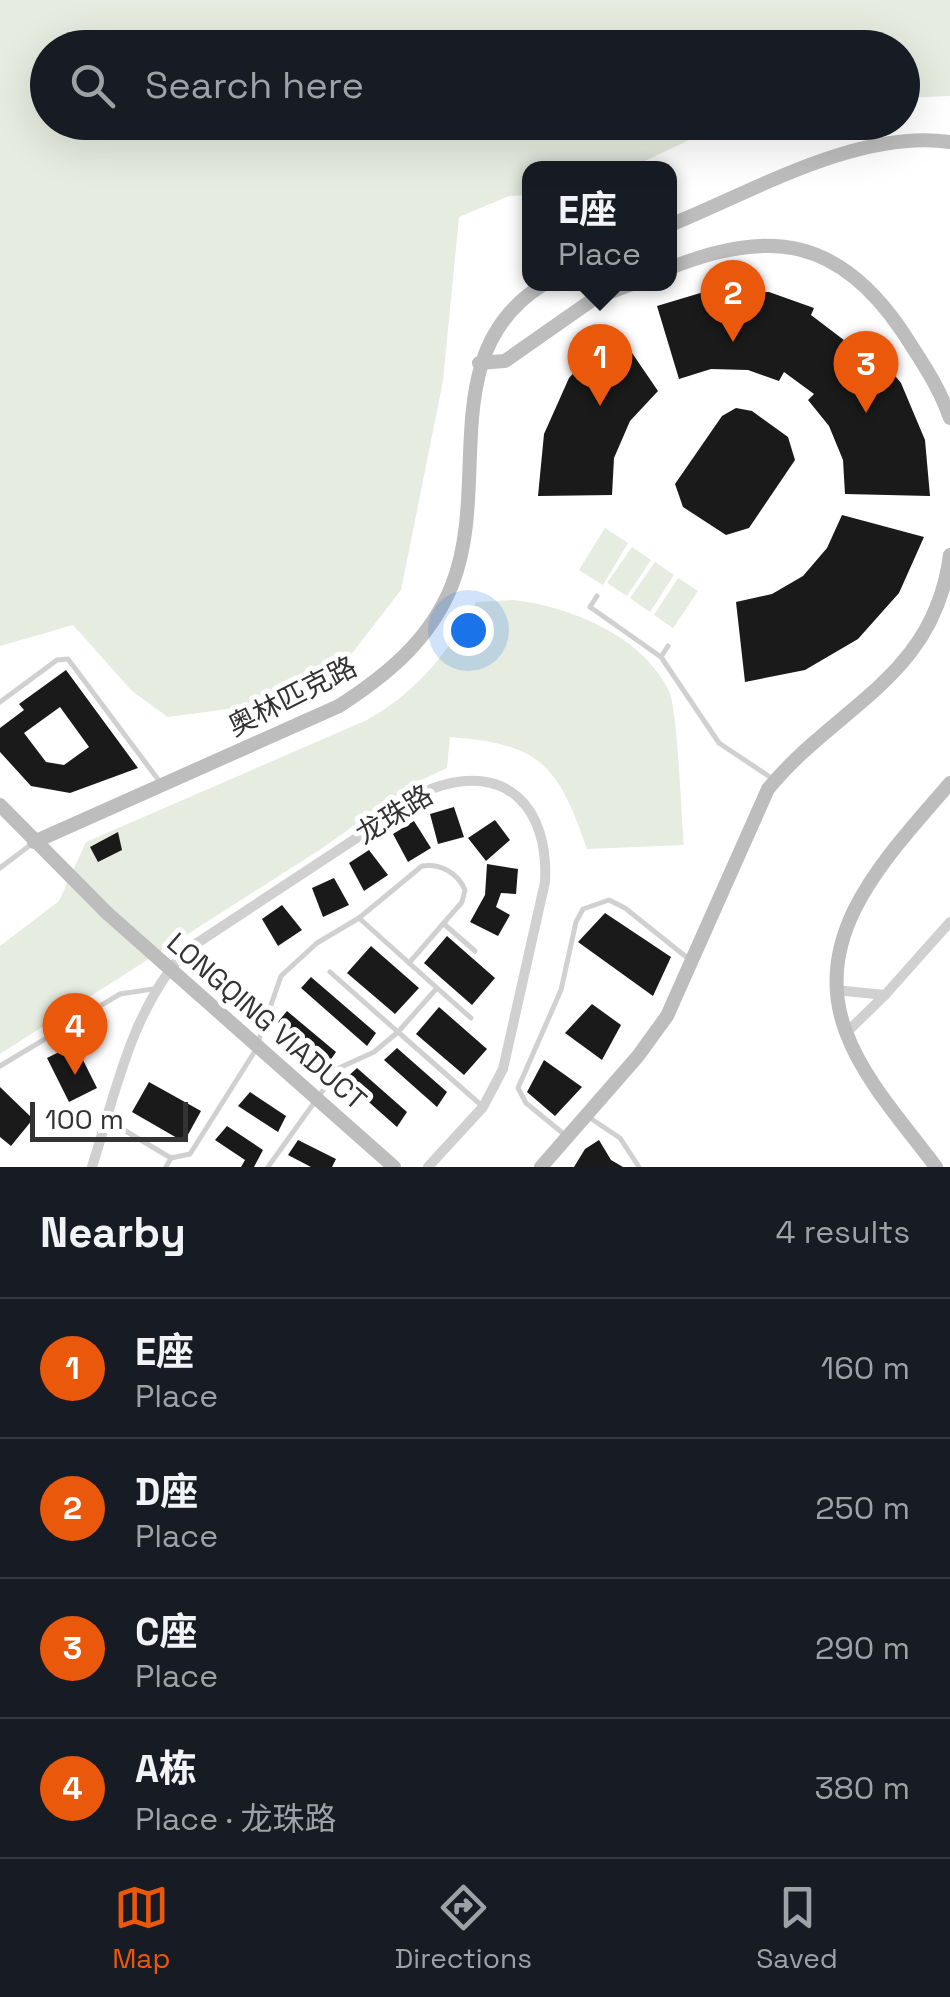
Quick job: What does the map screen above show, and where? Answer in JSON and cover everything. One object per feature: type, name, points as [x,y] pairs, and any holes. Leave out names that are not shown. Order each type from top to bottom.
[{"type":"street","points":[[920,138],[950,142]]},
{"type":"street","points":[[677,222],[861,147],[904,140]]},
{"type":"street","points":[[677,266],[745,244],[783,245],[820,254],[854,274],[886,308],[931,375],[950,418]]},
{"type":"street","name":"奥林匹克路","points":[[34,842],[340,706],[384,676],[421,638],[447,596],[462,550],[469,498],[470,408],[479,363],[500,323],[536,291]]},
{"type":"street","points":[[479,363],[504,361],[595,298],[614,291]]},
{"type":"street","points":[[541,1167],[666,1016],[743,837],[775,781],[793,758],[888,683],[914,652],[934,616],[950,555]]},
{"type":"street","name":"龙珠路","points":[[92,1167],[153,989],[206,934],[431,789],[454,780],[497,784],[529,806],[541,826],[547,852],[545,882],[503,1069],[483,1108],[428,1167]]},
{"type":"street","points":[[936,1167],[868,1073],[846,1032],[836,990],[839,946],[856,904],[881,864],[950,783]]},
{"type":"street","name":"LONGQING VIADUCT","points":[[0,805],[107,913],[394,1167]]},
{"type":"street","points":[[846,1032],[950,922]]},
{"type":"street","points":[[836,990],[885,995]]},
{"type":"lane","points":[[597,596],[590,607],[661,657],[719,744],[775,781]]},
{"type":"lane","points":[[661,657],[668,646]]},
{"type":"lane","points":[[0,702],[57,660],[68,658],[162,785]]},
{"type":"lane","points":[[0,868],[34,842]]},
{"type":"lane","points":[[107,1120],[172,1158],[181,1159],[192,1152],[256,1051],[281,976],[317,943],[359,918],[416,869],[428,864],[454,875],[465,890],[462,902],[409,963]]},
{"type":"lane","points":[[568,1137],[526,1102],[518,1088],[561,990],[576,922],[583,909],[609,900],[691,960]]},
{"type":"lane","points":[[359,918],[471,1018]]},
{"type":"lane","points":[[444,924],[475,951]]},
{"type":"lane","points":[[330,972],[483,1108]]},
{"type":"lane","points":[[268,1167],[342,1064],[374,1052],[398,1032],[437,988]]},
{"type":"lane","points":[[0,1066],[120,994],[153,989]]},
{"type":"lane","points":[[328,1081],[338,1088]]},
{"type":"lane","points":[[587,1115],[620,1138],[639,1167]]},
{"type":"lane","points":[[602,1128],[609,1141]]},
{"type":"lane","points":[[166,1167],[172,1158]]},
{"type":"shaded area","points":[[0,0],[950,0],[950,96],[920,97],[920,30],[30,30],[30,140],[689,140],[645,161],[522,161],[522,195],[509,196],[459,217],[443,381],[401,590],[343,665],[243,707],[168,717],[132,691],[73,625],[0,646]]},
{"type":"shaded area","points":[[605,528],[628,543],[603,585],[579,570]]},
{"type":"shaded area","points":[[632,547],[651,560],[627,596],[607,583]]},
{"type":"shaded area","points":[[655,562],[674,575],[650,612],[630,598]]},
{"type":"shaded area","points":[[678,578],[698,591],[673,628],[654,615]]},
{"type":"shaded area","points":[[514,600],[558,609],[602,627],[623,639],[657,671],[672,702],[684,845],[587,849],[566,797],[542,764],[506,746],[450,737],[447,768],[413,784],[321,849],[0,1054],[0,946],[59,901],[86,842],[367,720],[402,696],[430,669],[476,602]]},
{"type":"building","points":[[707,291],[769,292],[814,308],[811,315],[857,350],[866,341],[901,383],[925,440],[930,496],[845,494],[843,460],[829,426],[808,400],[814,394],[784,372],[779,381],[748,370],[711,369],[679,379],[657,306]]},
{"type":"building","points":[[615,328],[658,391],[630,421],[614,458],[612,495],[538,496],[544,434],[569,378]]},
{"type":"building","points":[[736,408],[752,411],[788,437],[795,460],[749,528],[726,535],[683,507],[675,484],[722,416]]},
{"type":"building","points":[[842,515],[924,537],[899,593],[858,639],[805,670],[745,682],[736,602],[772,594],[803,576],[827,548]]},
{"type":"building","points":[[66,670],[138,768],[70,793],[31,786],[0,752],[0,728],[24,710],[19,704]],"holes":[[[60,707],[89,747],[64,765],[46,762],[24,733]]]},
{"type":"building","points":[[454,807],[464,837],[438,844],[430,814]]},
{"type":"building","points":[[495,820],[510,840],[486,861],[468,838]]},
{"type":"building","points":[[414,821],[431,848],[408,862],[393,834]]},
{"type":"building","points":[[118,832],[122,850],[98,862],[90,847]]},
{"type":"building","points":[[369,850],[388,875],[364,891],[349,863]]},
{"type":"building","points":[[487,864],[518,869],[516,894],[501,893],[496,907],[510,915],[498,936],[470,922],[485,895]]},
{"type":"building","points":[[334,878],[349,905],[323,917],[312,888]]},
{"type":"building","points":[[282,905],[302,930],[278,946],[262,919]]},
{"type":"building","points":[[605,913],[671,957],[653,996],[578,942]]},
{"type":"building","points":[[447,936],[495,978],[472,1005],[424,963]]},
{"type":"building","points":[[371,946],[419,988],[395,1014],[347,973]]},
{"type":"building","points":[[311,977],[376,1033],[367,1046],[301,988]]},
{"type":"building","points":[[592,1004],[621,1025],[602,1060],[565,1033]]},
{"type":"building","points":[[439,1007],[487,1049],[464,1075],[416,1034]]},
{"type":"building","points":[[287,1011],[336,1052],[327,1065],[278,1022]]},
{"type":"building","points":[[75,1044],[97,1088],[69,1102],[47,1058]]},
{"type":"building","points":[[397,1048],[447,1092],[437,1107],[384,1060]]},
{"type":"building","points":[[544,1060],[582,1087],[555,1116],[527,1092]]},
{"type":"building","points":[[357,1068],[407,1112],[397,1127],[344,1080]]},
{"type":"building","points":[[149,1082],[201,1111],[184,1142],[132,1112]]},
{"type":"building","points":[[0,1087],[33,1119],[11,1146],[0,1137]]},
{"type":"building","points":[[250,1092],[286,1116],[278,1132],[238,1106]]},
{"type":"building","points":[[227,1126],[263,1150],[254,1167],[241,1167],[245,1160],[215,1140]]},
{"type":"building","points":[[298,1140],[336,1159],[332,1167],[311,1167],[288,1155]]},
{"type":"building","points":[[599,1140],[611,1160],[623,1167],[574,1167],[585,1149]]},
{"type":"place","name":"D座","points":[[733,342]]},
{"type":"place","name":"E座","points":[[600,406]]},
{"type":"place","name":"C座","points":[[866,413]]},
{"type":"place","name":"A栋","points":[[75,1075]]}]
